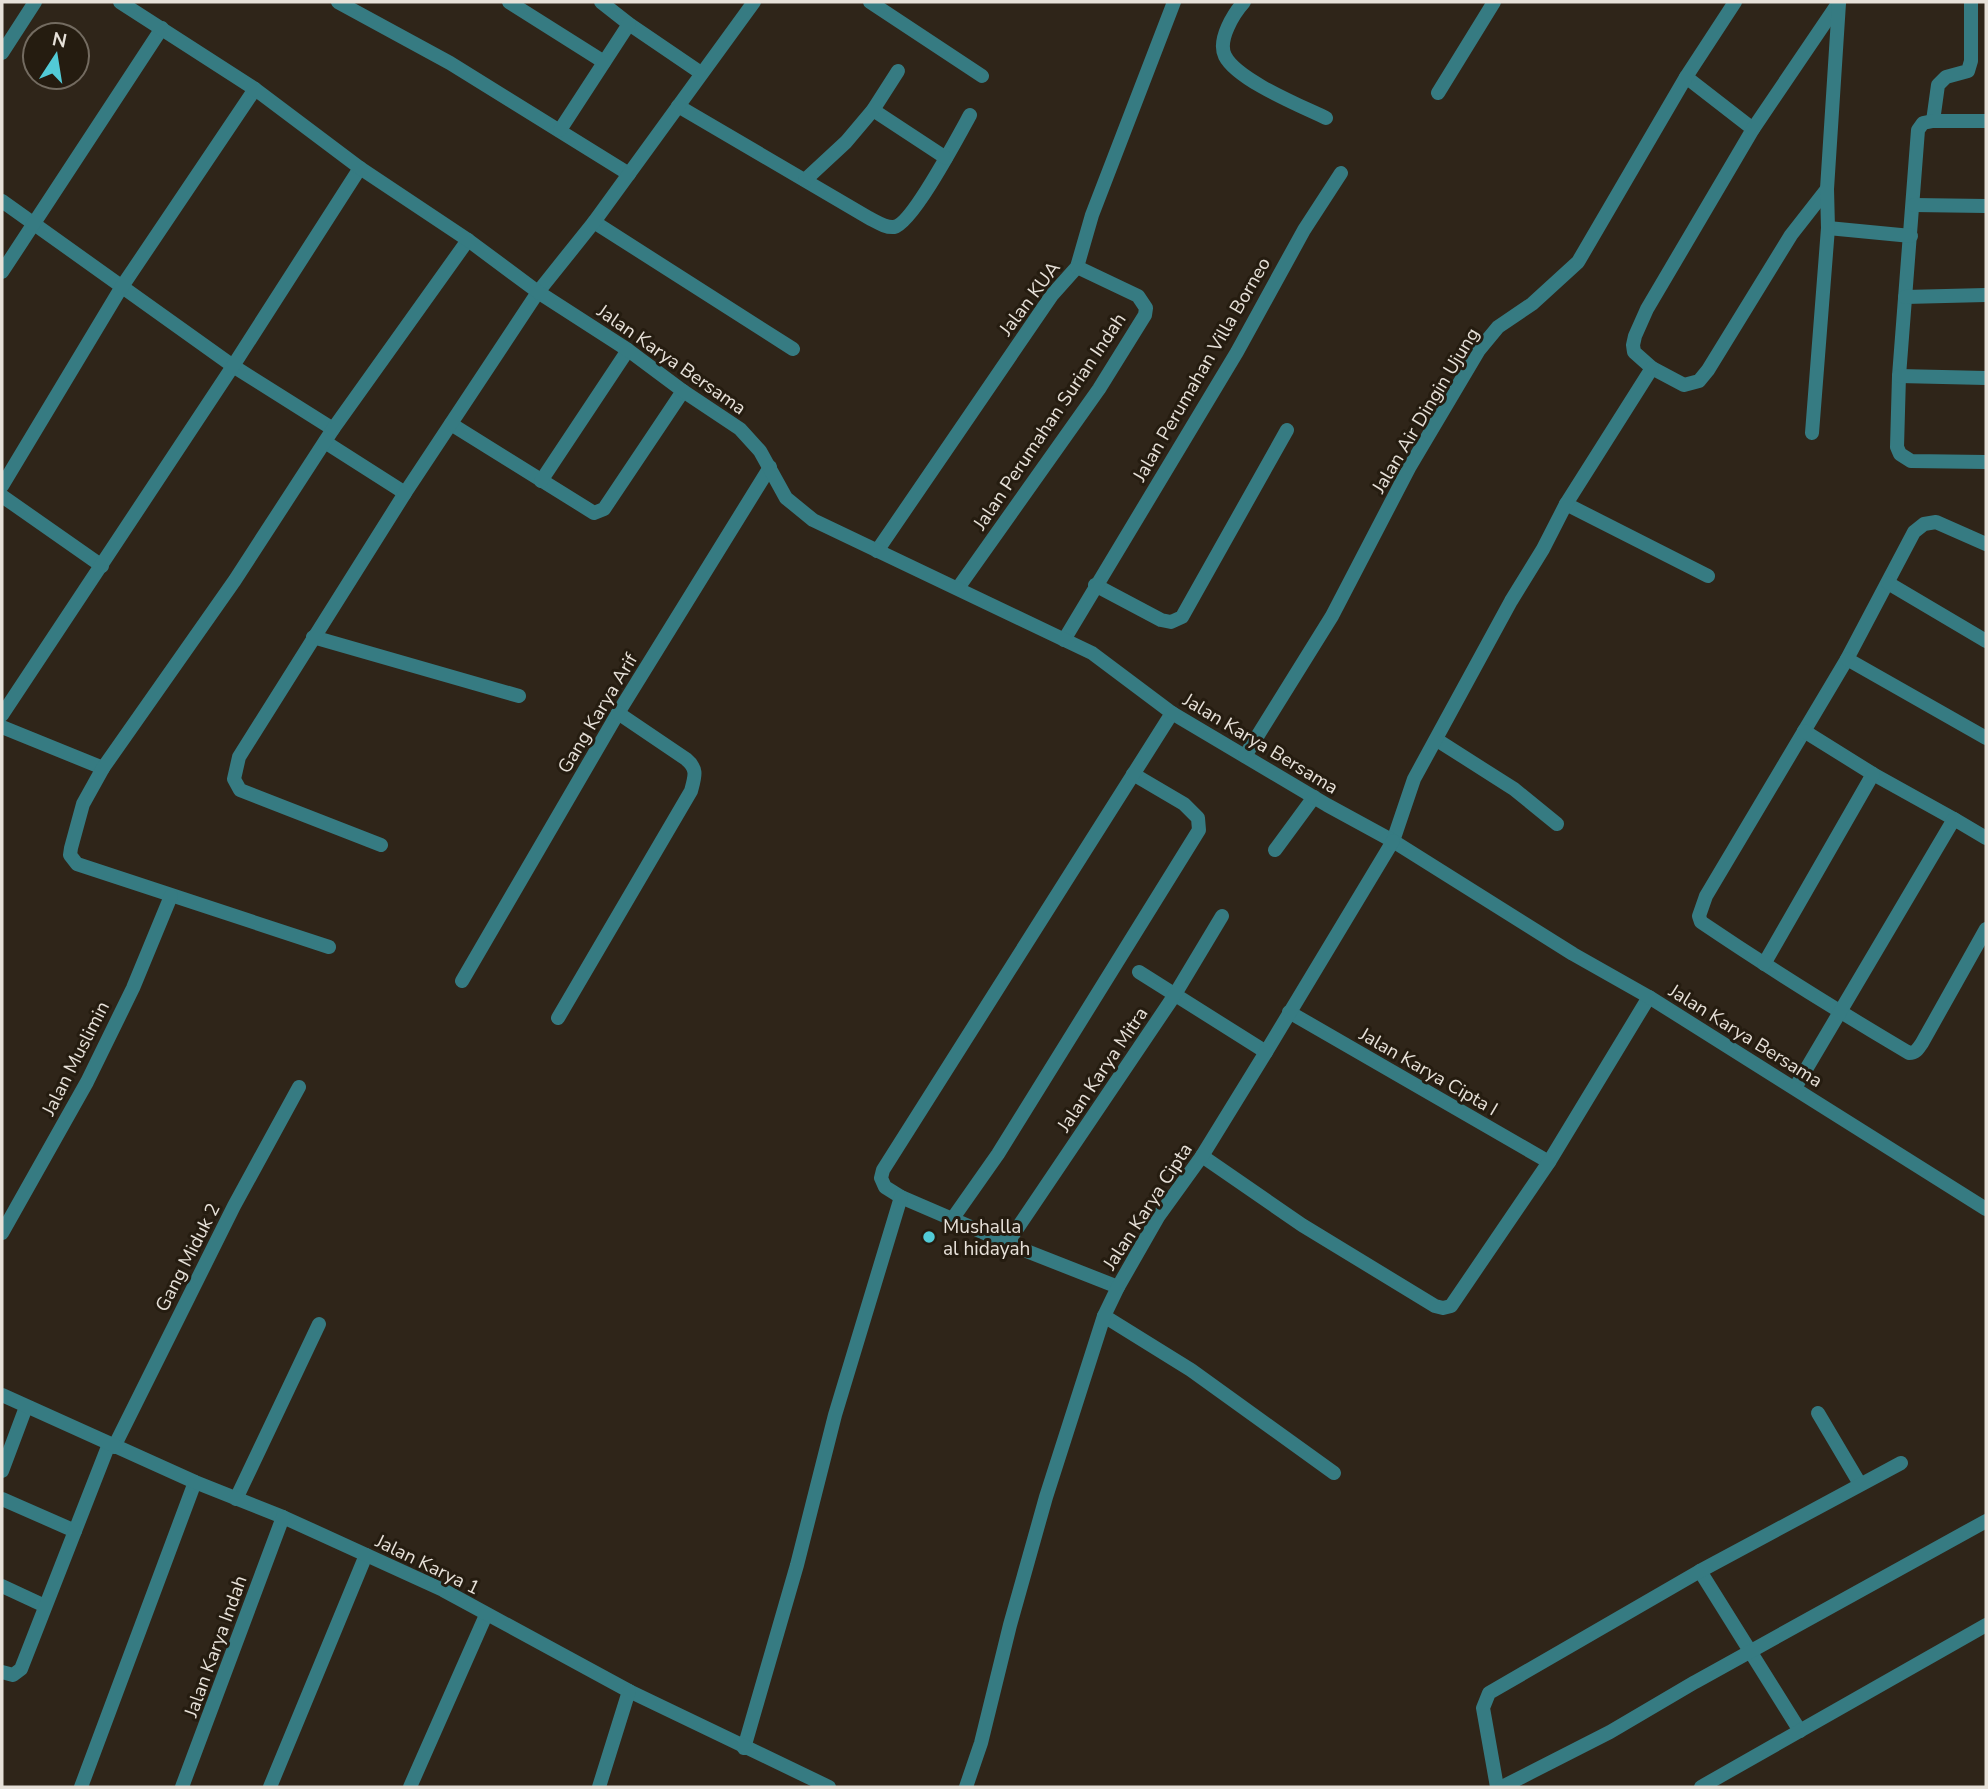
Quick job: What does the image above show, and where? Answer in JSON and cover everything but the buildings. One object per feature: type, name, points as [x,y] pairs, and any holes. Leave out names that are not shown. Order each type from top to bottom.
[{"type":"street","points":[[2,53],[35,2]]},
{"type":"street","name":"Jalan Karya Bersama","points":[[120,2],[255,89],[360,168],[740,429],[760,451],[786,498],[813,520],[1092,653],[1172,713],[1393,841],[1573,954],[1649,997],[1986,1209]]},
{"type":"street","points":[[338,2],[450,63],[629,174]]},
{"type":"street","points":[[509,2],[604,62]]},
{"type":"street","points":[[601,2],[701,73]]},
{"type":"street","points":[[381,845],[240,790],[234,779],[239,757],[405,493],[538,292],[594,222],[754,2]]},
{"type":"street","points":[[870,2],[982,76]]},
{"type":"street","name":"Jalan KUA","points":[[877,551],[1052,295],[1077,267],[1092,215],[1174,2]]},
{"type":"street","points":[[1244,2],[1236,11],[1224,39],[1222,46],[1225,56],[1269,92],[1326,118]]},
{"type":"street","points":[[1438,93],[1494,2]]},
{"type":"street","name":"Jalan Air Dingin Ujung","points":[[1245,756],[1332,616],[1409,468],[1479,350],[1498,327],[1532,304],[1578,262],[1686,77],[1735,2]]},
{"type":"street","points":[[1812,433],[1828,228],[1827,189],[1839,2],[1753,129],[1647,310],[1633,345],[1634,352],[1652,368],[1684,384],[1699,381],[1791,235],[1827,189]]},
{"type":"street","points":[[1933,121],[1938,85],[1946,77],[1968,71],[1971,61],[1971,2]]},
{"type":"street","points":[[560,131],[629,24]]},
{"type":"street","points":[[2,272],[162,28]]},
{"type":"street","points":[[805,180],[846,142],[873,110],[898,71]]},
{"type":"street","points":[[1686,77],[1753,129]]},
{"type":"street","points":[[2,486],[121,288],[255,89]]},
{"type":"street","points":[[678,106],[869,218],[894,227],[900,225],[912,212],[970,115]]},
{"type":"street","points":[[873,110],[946,158]]},
{"type":"street","points":[[1986,121],[1933,121],[1923,123],[1918,130],[1899,376],[1897,447],[1900,454],[1911,461],[1986,462]]},
{"type":"street","points":[[2,715],[233,366],[360,168]]},
{"type":"street","name":"Jalan Perumahan Villa Borneo","points":[[1064,640],[1237,352],[1304,230],[1341,173]]},
{"type":"street","points":[[2,201],[329,435],[405,493]]},
{"type":"street","points":[[1914,205],[1986,206]]},
{"type":"street","points":[[594,222],[793,349]]},
{"type":"street","points":[[1828,228],[1911,236]]},
{"type":"street","points":[[330,947],[77,864],[70,855],[83,804],[103,768],[235,580],[329,435],[468,240]]},
{"type":"street","name":"Jalan Perumahan Surian Indah","points":[[958,588],[1099,389],[1145,315],[1146,308],[1138,296],[1077,267]]},
{"type":"street","points":[[1905,297],[1986,295]]},
{"type":"street","points":[[541,481],[628,350]]},
{"type":"street","name":"Jalan Karya Cipta","points":[[966,1787],[981,1743],[1010,1625],[1046,1497],[1104,1316],[1118,1287],[1157,1217],[1202,1156],[1393,841],[1414,779],[1566,503],[1652,368]]},
{"type":"street","points":[[1899,376],[1986,377]]},
{"type":"street","points":[[451,424],[590,513],[604,509],[683,391]]},
{"type":"street","points":[[1095,585],[1161,620],[1171,622],[1182,617],[1287,430]]},
{"type":"street","name":"Gang Karya Arif","points":[[462,981],[618,713],[770,467]]},
{"type":"street","points":[[2,496],[102,566]]},
{"type":"street","points":[[1566,503],[1708,576]]},
{"type":"street","points":[[1986,544],[1936,522],[1924,524],[1914,532],[1847,659],[1706,896],[1699,916],[1701,922],[1764,964],[1909,1053],[1916,1052],[1986,929]]},
{"type":"street","points":[[1888,583],[1986,641]]},
{"type":"street","points":[[313,637],[519,695]]},
{"type":"street","points":[[1847,659],[1986,738]]},
{"type":"street","points":[[558,1018],[691,791],[696,772],[686,758],[618,713]]},
{"type":"street","points":[[1118,1287],[901,1197],[885,1187],[881,1178],[1172,713]]},
{"type":"street","points":[[2,727],[103,768]]},
{"type":"street","points":[[1804,731],[1986,838]]},
{"type":"street","points":[[1437,740],[1514,789],[1557,824]]},
{"type":"street","points":[[953,1218],[998,1154],[1199,830],[1198,818],[1184,804],[1133,774]]},
{"type":"street","points":[[1764,964],[1873,774]]},
{"type":"street","points":[[1275,850],[1314,797]]},
{"type":"street","points":[[1795,1088],[1954,819]]},
{"type":"street","name":"Jalan Muslimin","points":[[2,1233],[87,1082],[133,988],[171,896]]},
{"type":"street","name":"Jalan Karya Mitra","points":[[1008,1242],[1174,996],[1222,916]]},
{"type":"street","points":[[1139,972],[1266,1052]]},
{"type":"street","points":[[1202,1156],[1302,1225],[1435,1306],[1451,1306],[1549,1163],[1649,997]]},
{"type":"street","name":"Jalan Karya Cipta I","points":[[1289,1012],[1549,1163]]},
{"type":"street","name":"Gang Miduk 2","points":[[2,1672],[13,1675],[21,1670],[111,1445],[234,1206],[299,1087]]},
{"type":"street","points":[[744,1748],[797,1565],[835,1415],[901,1197]]},
{"type":"street","points":[[1104,1316],[1191,1370],[1334,1473]]},
{"type":"street","points":[[236,1499],[319,1324]]},
{"type":"street","name":"Jalan Karya 1","points":[[2,1395],[443,1590],[629,1691],[829,1787]]},
{"type":"street","points":[[2,1471],[26,1407]]},
{"type":"street","points":[[1818,1413],[1860,1484]]},
{"type":"street","points":[[1901,1463],[1700,1572],[1489,1693],[1483,1708],[1499,1787],[1610,1732],[1986,1521]]},
{"type":"street","points":[[81,1787],[195,1482]]},
{"type":"street","points":[[2,1499],[75,1531]]},
{"type":"street","name":"Jalan Karya Indah","points":[[182,1787],[283,1517]]},
{"type":"street","points":[[270,1787],[366,1555]]},
{"type":"street","points":[[1700,1572],[1800,1731]]},
{"type":"street","points":[[2,1586],[45,1606]]},
{"type":"street","points":[[410,1787],[486,1615]]},
{"type":"street","points":[[1701,1787],[1986,1626]]},
{"type":"street","points":[[598,1787],[629,1691]]},
{"type":"place","name":"Mushalla al hidayah","points":[[929,1237]]}]
